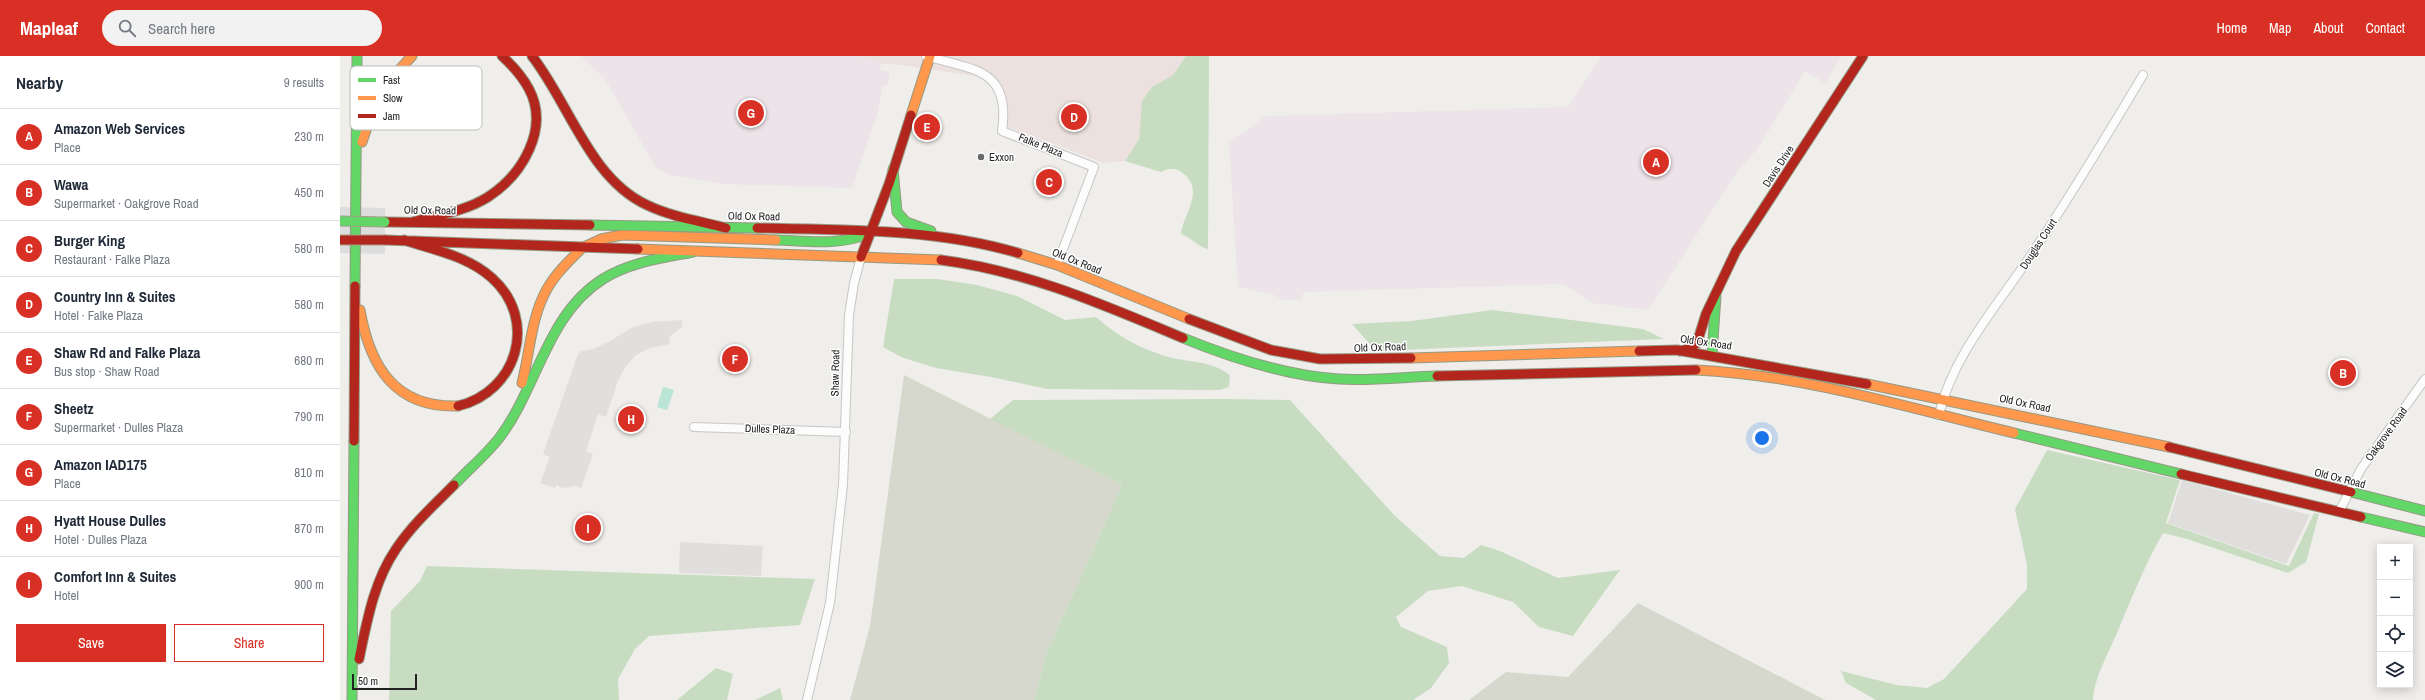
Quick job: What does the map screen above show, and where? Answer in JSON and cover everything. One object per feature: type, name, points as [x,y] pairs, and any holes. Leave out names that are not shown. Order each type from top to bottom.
[{"type":"main road","points":[[357,56],[357,66]]},
{"type":"main road","points":[[402,66],[412,56]]},
{"type":"main road","points":[[413,222],[466,207],[488,198],[506,184],[528,155],[534,139],[536,108],[531,92],[519,73],[502,56]]},
{"type":"main road","points":[[532,56],[571,116],[594,157],[621,187],[646,205],[676,215],[726,228]]},
{"type":"main road","name":"Shaw Road","points":[[861,257],[893,169],[928,56]]},
{"type":"main road","name":"Davis Drive","points":[[1680,351],[1689,349],[1697,343],[1717,291],[1736,251],[1863,56]]},
{"type":"main road","points":[[353,700],[356,130]]},
{"type":"main road","points":[[356,173],[366,130]]},
{"type":"main road","points":[[893,169],[895,205],[898,214],[911,224],[948,237]]},
{"type":"main road","name":"Old Ox Road","points":[[340,222],[413,222],[871,231],[948,237],[989,244],[1057,265],[1246,342],[1271,350],[1320,359],[1368,360],[1680,351],[1712,355],[1943,398],[2187,451],[2425,511]]},
{"type":"main road","points":[[513,415],[528,363],[537,314],[547,290],[560,271],[583,247],[601,239],[622,236],[835,242],[853,240],[865,236],[871,231]]},
{"type":"main road","points":[[340,240],[404,240],[693,252],[941,260],[994,268],[1054,285],[1215,351],[1258,365],[1307,376],[1347,379],[1687,369],[1754,376],[1939,415],[2425,532]]},
{"type":"main road","points":[[355,274],[363,325],[373,355],[388,380],[400,392],[420,403],[440,407],[457,407],[472,403],[492,392],[504,379],[514,360],[515,354],[518,322],[507,294],[492,278],[470,263],[455,256],[404,240]]},
{"type":"main road","points":[[353,700],[360,649],[370,607],[388,562],[409,531],[500,437],[529,388],[559,323],[571,306],[587,290],[603,279],[632,265],[693,252]]},
{"type":"main road","name":"Davis Drive","points":[[1712,355],[1717,291]]},
{"type":"main road","points":[[1687,369],[1701,365],[1712,355]]},
{"type":"street","name":"Falke Plaza","points":[[928,56],[969,68],[992,80],[1004,99],[1002,130],[1094,167],[1057,265]]},
{"type":"street","name":"Douglas Court","points":[[1939,415],[1943,398],[1968,350],[2030,257],[2143,75]]},
{"type":"street","name":"Shaw Road","points":[[807,700],[826,623],[832,583],[843,485],[849,315],[854,283],[861,257]]},
{"type":"street","name":"Oakgrove Road","points":[[2339,512],[2348,492],[2362,469],[2425,379]]},
{"type":"street","name":"Dulles Plaza","points":[[694,427],[846,432]]},
{"type":"shaded area","points":[[581,56],[859,56],[878,61],[881,70],[890,72],[888,85],[883,85],[877,115],[852,188],[723,184],[670,175],[656,168],[605,79]]},
{"type":"shaded area","points":[[785,56],[1186,56],[1173,75],[1152,87],[1141,116],[1139,139],[1125,161],[1104,163],[1000,124],[998,98],[985,81],[975,76],[901,65]]},
{"type":"shaded area","points":[[1601,56],[1842,56],[1825,83],[1805,71],[1758,148],[1737,172],[1648,310],[1592,303],[1563,284],[1304,292],[1300,300],[1284,300],[1272,294],[1238,287],[1229,143],[1266,116],[1568,107]]},
{"type":"shaded area","points":[[682,320],[682,327],[670,336],[669,344],[650,348],[636,355],[626,366],[618,380],[606,417],[598,414],[586,451],[593,454],[581,488],[575,486],[562,488],[556,485],[555,488],[540,483],[550,457],[543,454],[578,354],[582,351],[593,349],[610,341],[631,328],[652,322]]},
{"type":"shaded area","points":[[904,375],[1122,485],[1047,652],[1034,700],[850,700],[870,626]]},
{"type":"shaded area","points":[[2182,480],[2310,515],[2286,564],[2168,523]]},
{"type":"shaded area","points":[[680,542],[763,546],[761,576],[679,573]]},
{"type":"shaded area","points":[[1638,603],[1825,700],[1469,700],[1506,672],[1568,677]]},
{"type":"green space","points":[[1186,56],[1209,56],[1208,249],[1181,234],[1193,196],[1193,188],[1190,181],[1184,174],[1173,169],[1161,172],[1125,161],[1139,139],[1142,101],[1152,87],[1173,75]]},
{"type":"green space","points":[[894,279],[937,279],[977,285],[1017,296],[1065,320],[1096,317],[1112,330],[1146,349],[1165,356],[1207,364],[1223,370],[1230,375],[1229,387],[1220,390],[1047,389],[991,377],[936,368],[901,357],[883,347]]},
{"type":"green space","points":[[1492,310],[1643,329],[1664,339],[1376,351],[1352,324],[1412,321]]},
{"type":"green space","points":[[663,387],[674,390],[667,410],[657,407]]},
{"type":"green space","points":[[1013,400],[1290,400],[1395,516],[1440,556],[1464,558],[1481,545],[1500,551],[1558,578],[1620,570],[1573,636],[1539,627],[1513,602],[1462,586],[1428,591],[1396,617],[1401,627],[1447,647],[1449,663],[1431,688],[1413,700],[1034,700],[1047,652],[1122,485],[990,419]]},
{"type":"green space","points":[[2047,450],[2180,480],[2166,523],[2289,566],[2314,513],[2319,514],[2306,562],[2288,573],[2187,539],[2163,533],[2143,573],[2100,670],[2095,685],[2093,700],[1876,700],[1846,683],[1841,671],[1897,685],[1927,688],[1944,679],[2027,589],[2027,565],[2015,509]]},
{"type":"green space","points":[[427,566],[815,579],[800,625],[649,636],[635,649],[618,679],[619,700],[389,700],[391,611],[420,581]]},
{"type":"green space","points":[[716,668],[733,674],[727,700],[677,700]]},
{"type":"green space","points":[[780,688],[783,700],[755,700]]},
{"type":"pier","points":[[340,207],[385,208],[385,254],[340,253]]},
{"type":"traffic: fast","points":[[357,56],[357,66]]},
{"type":"traffic: fast","points":[[355,286],[356,130]]},
{"type":"traffic: fast","points":[[893,169],[897,212],[906,222],[931,231]]},
{"type":"traffic: fast","points":[[340,221],[385,222]]},
{"type":"traffic: fast","points":[[590,225],[757,228]]},
{"type":"traffic: fast","points":[[776,240],[822,242],[845,240],[867,234]]},
{"type":"traffic: fast","points":[[454,485],[500,437],[513,417],[556,331],[569,311],[584,294],[603,279],[624,268],[647,261],[693,252]]},
{"type":"traffic: fast","points":[[1712,355],[1716,296]]},
{"type":"traffic: fast","points":[[1183,338],[1260,365],[1319,377],[1363,380],[1437,376]]},
{"type":"traffic: fast","points":[[2014,433],[2181,474]]},
{"type":"traffic: fast","points":[[352,700],[354,441]]},
{"type":"traffic: fast","points":[[2351,492],[2425,511]]},
{"type":"traffic: fast","points":[[2361,517],[2425,532]]},
{"type":"traffic: slow","points":[[402,66],[412,56]]},
{"type":"traffic: slow","points":[[911,115],[930,56]]},
{"type":"traffic: slow","points":[[362,142],[366,130]]},
{"type":"traffic: slow","points":[[586,246],[601,239],[622,235],[776,240]]},
{"type":"traffic: slow","points":[[522,383],[537,311],[547,289],[564,267],[583,247]]},
{"type":"traffic: slow","points":[[638,249],[941,260]]},
{"type":"traffic: slow","points":[[1018,253],[1057,265],[1189,319]]},
{"type":"traffic: slow","points":[[360,310],[364,331],[371,349],[379,366],[389,380],[402,392],[418,400],[436,405],[458,406]]},
{"type":"traffic: slow","points":[[1411,358],[1639,351]]},
{"type":"traffic: slow","points":[[1696,370],[1776,378],[1896,403],[2014,433]]},
{"type":"traffic: slow","points":[[1867,384],[2169,447]]},
{"type":"traffic: jam","points":[[413,222],[471,206],[488,197],[512,176],[529,150],[534,135],[536,120],[535,104],[529,89],[523,80],[514,67],[502,56]]},
{"type":"traffic: jam","points":[[532,56],[558,95],[595,159],[610,177],[627,193],[647,205],[666,213],[726,228]]},
{"type":"traffic: jam","points":[[1680,351],[1689,349],[1697,343],[1706,314],[1736,251],[1863,56]]},
{"type":"traffic: jam","points":[[861,257],[889,184],[911,115]]},
{"type":"traffic: jam","points":[[385,222],[590,225]]},
{"type":"traffic: jam","points":[[757,228],[856,230],[922,235],[987,245],[1018,253]]},
{"type":"traffic: jam","points":[[340,240],[385,240]]},
{"type":"traffic: jam","points":[[385,240],[638,249]]},
{"type":"traffic: jam","points":[[404,240],[450,254],[483,270],[492,278],[506,295],[515,314],[517,333],[515,352],[507,370],[495,386],[478,398],[458,406]]},
{"type":"traffic: jam","points":[[941,260],[973,265],[1035,281],[1124,313],[1183,338]]},
{"type":"traffic: jam","points":[[354,441],[355,286]]},
{"type":"traffic: jam","points":[[1189,319],[1271,350],[1320,359],[1411,358]]},
{"type":"traffic: jam","points":[[1639,351],[1677,350],[1867,384]]},
{"type":"traffic: jam","points":[[1437,376],[1696,370]]},
{"type":"traffic: jam","points":[[2169,447],[2351,492]]},
{"type":"traffic: jam","points":[[2181,474],[2361,517]]},
{"type":"traffic: jam","points":[[359,659],[372,602],[388,561],[409,532],[454,485]]},
{"type":"place","name":"Amazon IAD175","points":[[751,113]]},
{"type":"place","name":"Country Inn & Suites","points":[[1074,117]]},
{"type":"place","name":"Shaw Rd and Falke Plaza","points":[[927,127]]},
{"type":"place","name":"Exxon","points":[[981,157]]},
{"type":"place","name":"Amazon Web Services","points":[[1656,162]]},
{"type":"place","name":"Burger King","points":[[1049,182]]},
{"type":"place","name":"Sheetz","points":[[735,359]]},
{"type":"place","name":"Wawa","points":[[2343,373]]},
{"type":"place","name":"Hyatt House Dulles","points":[[631,419]]},
{"type":"place","name":"Comfort Inn & Suites","points":[[588,528]]}]
